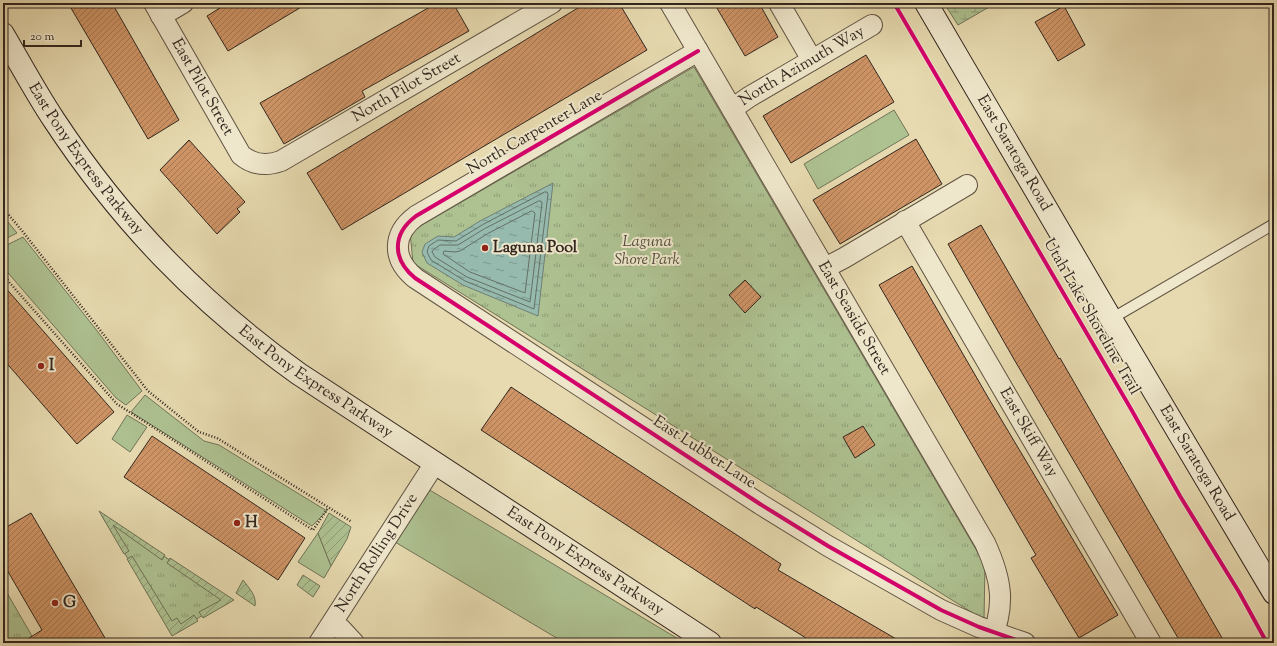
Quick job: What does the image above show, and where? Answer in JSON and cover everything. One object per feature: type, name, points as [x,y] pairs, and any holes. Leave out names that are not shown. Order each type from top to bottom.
[{"type":"main road","name":"East Saratoga Road","points":[[926,3],[1274,593]]},
{"type":"main road","name":"East Pony Express Parkway","points":[[3,34],[53,119],[92,174],[142,235],[170,266],[232,322],[264,349],[299,374],[710,643]]},
{"type":"street","points":[[158,9],[183,3]]},
{"type":"street","name":"North Pilot Street","points":[[258,164],[266,165],[281,161],[552,3]]},
{"type":"street","name":"East Seaside Street","points":[[670,3],[985,542],[998,575],[1000,592],[999,618],[992,637]]},
{"type":"street","points":[[779,3],[812,60]]},
{"type":"street","name":"East Pilot Street","points":[[158,9],[241,155],[246,160],[258,164]]},
{"type":"street","name":"North Azimuth Way","points":[[732,108],[872,25]]},
{"type":"street","name":"North Carpenter Lane","points":[[398,247],[399,238],[403,229],[416,216],[698,51]]},
{"type":"street","points":[[825,268],[967,185]]},
{"type":"street","name":"East Skiff Way","points":[[905,221],[1151,643]]},
{"type":"street","name":"East Lubber Lane","points":[[398,247],[402,265],[415,278],[753,500],[828,546],[922,600],[992,637],[1025,643]]},
{"type":"street","name":"North Rolling Drive","points":[[319,643],[435,463]]},
{"type":"street","points":[[332,623],[341,629],[354,643]]},
{"type":"lane","points":[[1111,319],[1274,224]]},
{"type":"path","points":[[3,208],[24,232],[148,391],[199,432],[217,438],[352,522]]},
{"type":"path","points":[[3,272],[9,282],[117,404],[313,530],[328,508]]},
{"type":"green space","points":[[944,3],[996,3],[958,25]]},
{"type":"green space","name":"Laguna Shore Park","points":[[694,67],[985,565],[984,620],[413,263],[410,232]]},
{"type":"green space","points":[[894,110],[909,135],[818,189],[804,164]]},
{"type":"green space","points":[[3,216],[17,233],[3,240]]},
{"type":"green space","points":[[23,237],[98,332],[142,391],[126,405],[116,398],[3,267],[3,247]]},
{"type":"green space","points":[[145,395],[204,441],[219,445],[327,511],[312,526],[131,412]]},
{"type":"green space","points":[[127,415],[147,427],[130,452],[112,439]]},
{"type":"green space","points":[[428,489],[685,643],[565,643],[395,542]]},
{"type":"green space","points":[[99,511],[165,555],[162,560],[113,525],[129,551],[124,554]]},
{"type":"green space","points":[[329,513],[351,527],[347,539],[331,566],[318,533]]},
{"type":"green space","points":[[102,516],[230,599],[173,633]]},
{"type":"green space","points":[[318,533],[331,566],[324,578],[298,562]]},
{"type":"green space","points":[[132,556],[172,621],[177,618],[181,624],[194,615],[198,621],[172,636],[127,559]]},
{"type":"green space","points":[[170,558],[234,600],[203,618],[199,612],[221,600],[167,563]]},
{"type":"green space","points":[[303,575],[320,586],[313,597],[297,585]]},
{"type":"green space","points":[[243,580],[254,595],[255,606],[236,593]]},
{"type":"green space","points":[[3,586],[36,643],[3,643]]},
{"type":"water","name":"Laguna Pool","points":[[553,183],[538,316],[463,285],[427,263],[422,252],[425,244],[438,236],[454,237],[480,221]]},
{"type":"building","points":[[68,3],[112,3],[179,120],[148,139]]},
{"type":"building","points":[[228,3],[308,3],[228,51],[207,16]]},
{"type":"building","points":[[437,3],[453,3],[469,31],[362,91],[365,97],[284,144],[260,103]]},
{"type":"building","points":[[586,3],[619,3],[647,50],[342,230],[307,173]]},
{"type":"building","points":[[714,3],[759,3],[778,37],[745,56]]},
{"type":"building","points":[[1064,6],[1085,45],[1058,61],[1035,22]]},
{"type":"building","points":[[866,55],[894,102],[791,163],[763,116]]},
{"type":"building","points":[[916,139],[942,184],[840,244],[813,200]]},
{"type":"building","points":[[189,140],[245,202],[237,209],[240,212],[217,234],[160,170]]},
{"type":"building","points":[[981,225],[1225,643],[1181,643],[1015,361],[948,244]]},
{"type":"building","points":[[912,266],[989,399],[1118,615],[1079,638],[1031,558],[1036,555],[879,285]]},
{"type":"building","points":[[745,280],[761,297],[745,313],[729,295]]},
{"type":"building","name":"I","points":[[3,285],[114,412],[77,444],[3,359]]},
{"type":"building","points":[[511,387],[781,564],[778,570],[903,643],[814,643],[756,607],[755,609],[481,430]]},
{"type":"building","points":[[863,426],[875,445],[855,458],[843,437]]},
{"type":"building","name":"H","points":[[152,436],[305,538],[278,580],[124,477]]},
{"type":"building","name":"G","points":[[31,513],[108,643],[21,643],[42,630],[3,563],[3,529]]},
{"type":"cycle path","name":"Utah Lake Shoreline Trail","points":[[894,3],[1131,409],[1180,496],[1239,592],[1267,643]]},
{"type":"cycle path","points":[[698,51],[416,216],[402,231],[399,239],[398,247],[402,263],[407,271],[415,278],[760,504],[828,546],[941,610],[979,627],[1025,643]]},
{"type":"place","name":"Laguna Pool","points":[[485,248]]},
{"type":"place","name":"I","points":[[41,366]]},
{"type":"place","name":"H","points":[[237,523]]},
{"type":"place","name":"G","points":[[55,603]]}]
